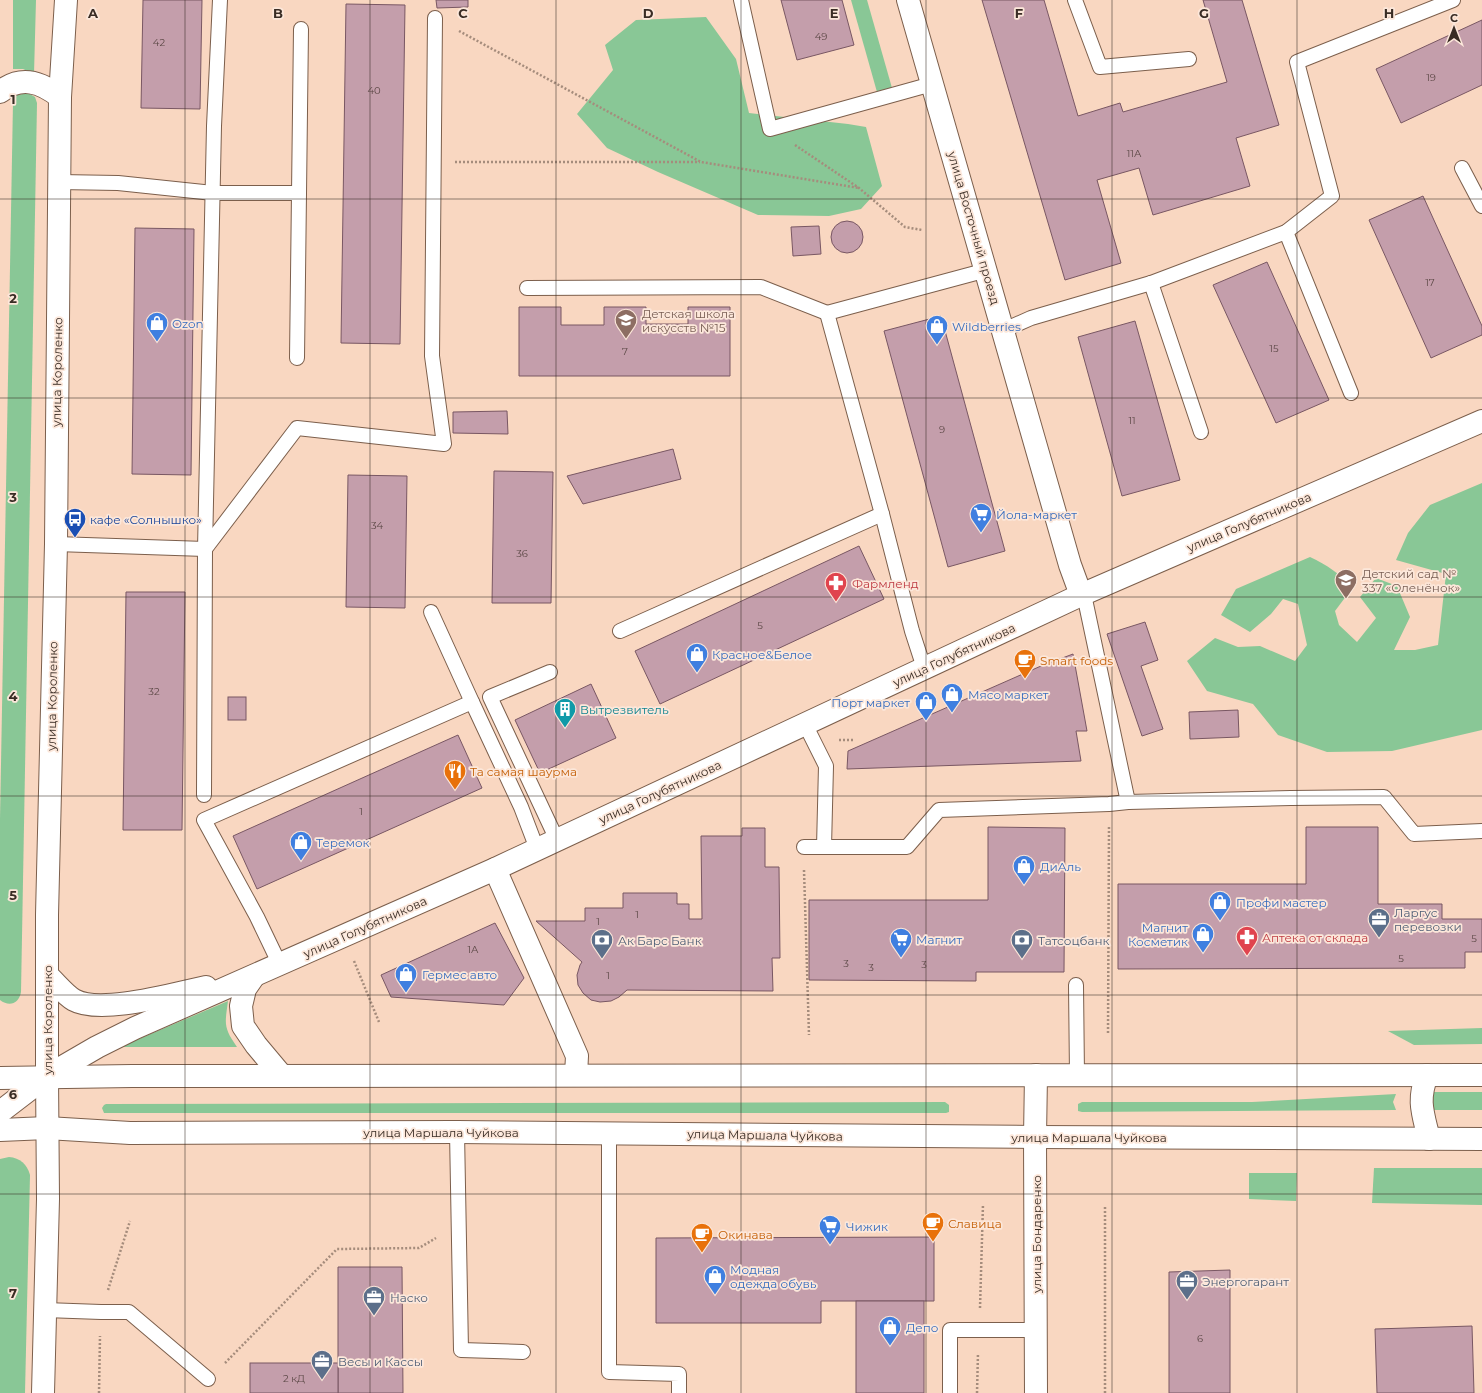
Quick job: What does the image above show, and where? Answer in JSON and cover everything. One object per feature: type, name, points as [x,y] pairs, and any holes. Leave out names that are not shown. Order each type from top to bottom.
[{"type":"street","name":"улица Короленко","points":[[42,1393],[48,1199],[47,907],[56,544],[60,97],[66,0]]},
{"type":"street","name":"улица Восточный проезд","points":[[908,0],[1004,330],[1070,566],[1081,595]]},
{"type":"street","points":[[0,92],[9,85],[22,82],[34,82],[51,90],[60,97]]},
{"type":"street","name":"улица Голубятникова","points":[[0,1112],[47,1076],[97,1047],[135,1028],[495,869],[1081,595],[1482,422]]},
{"type":"street","points":[[495,869],[577,1056],[576,1075]]},
{"type":"street","name":"улица Голубятникова","points":[[47,975],[73,1000],[87,1005],[125,1004],[254,976]]},
{"type":"street","points":[[254,976],[245,989],[241,1006],[243,1026],[256,1045],[282,1076]]},
{"type":"street","name":"улица Бондаренко","points":[[1036,1075],[1036,1393]]},
{"type":"street","points":[[1427,1075],[1420,1100],[1429,1139]]},
{"type":"street","points":[[0,1078],[47,1076],[1482,1075]]},
{"type":"street","name":"улица Маршала Чуйкова","points":[[0,1130],[47,1128],[130,1133],[457,1132],[1482,1139]]},
{"type":"lane","points":[[204,795],[205,549],[214,193],[214,126],[220,0]]},
{"type":"lane","points":[[741,0],[770,129],[932,84]]},
{"type":"lane","points":[[1075,0],[1100,67],[1189,59]]},
{"type":"lane","points":[[1004,330],[1031,318],[1151,283],[1286,232],[1332,196],[1297,62],[1453,0]]},
{"type":"lane","points":[[205,549],[297,428],[444,444],[432,356],[435,18]]},
{"type":"lane","points":[[297,358],[301,29]]},
{"type":"lane","points":[[1462,168],[1482,206]]},
{"type":"lane","points":[[59,182],[118,184],[214,193],[299,193]]},
{"type":"lane","points":[[1286,232],[1351,393]]},
{"type":"lane","points":[[527,288],[760,287],[827,313],[986,270]]},
{"type":"lane","points":[[1151,283],[1201,432]]},
{"type":"lane","points":[[827,313],[882,514],[912,632],[924,668]]},
{"type":"lane","points":[[620,631],[882,514]]},
{"type":"lane","points":[[56,544],[205,549]]},
{"type":"lane","points":[[1081,595],[1086,604],[1128,802]]},
{"type":"lane","points":[[431,612],[521,807],[537,849]]},
{"type":"lane","points":[[550,672],[490,698],[557,840]]},
{"type":"lane","points":[[280,965],[257,917],[204,820],[472,702]]},
{"type":"lane","points":[[805,724],[826,766],[824,847]]},
{"type":"lane","points":[[804,847],[907,847],[940,810],[1128,802],[1290,798],[1384,797],[1414,834],[1482,831]]},
{"type":"lane","points":[[1076,985],[1077,1075]]},
{"type":"lane","points":[[457,1132],[461,1350],[523,1352]]},
{"type":"lane","points":[[608,1133],[608,1372],[679,1374],[679,1393]]},
{"type":"lane","points":[[45,1310],[129,1312],[208,1379]]},
{"type":"lane","points":[[950,1393],[950,1330],[1036,1330]]},
{"type":"path","points":[[435,18],[701,162]]},
{"type":"path","points":[[770,129],[859,188],[905,227],[922,230]]},
{"type":"path","points":[[434,162],[701,162],[859,188]]},
{"type":"path","points":[[352,957],[379,1022]]},
{"type":"path","points":[[977,1393],[983,1204]]},
{"type":"path","points":[[1105,1205],[1105,1393]]},
{"type":"path","points":[[208,1379],[337,1249],[418,1248],[459,1226]]},
{"type":"green space","points":[[13,0],[36,0],[34,74],[23,69],[13,69]]},
{"type":"green space","points":[[851,0],[867,0],[892,88],[877,92]]},
{"type":"green space","points":[[706,17],[736,59],[749,113],[866,127],[882,186],[861,209],[829,216],[758,215],[658,172],[607,148],[577,114],[613,70],[605,45],[636,20]]},
{"type":"green space","points":[[28,93],[35,97],[37,103],[21,992],[16,1002],[10,1004],[0,1000],[0,819],[13,102],[17,95]]},
{"type":"green space","name":"Детский сад № 337 «Оленёнок»","points":[[1482,483],[1482,730],[1392,751],[1327,752],[1278,735],[1253,704],[1207,691],[1187,661],[1215,638],[1238,647],[1260,646],[1295,661],[1307,645],[1298,604],[1283,599],[1271,614],[1250,632],[1221,615],[1236,589],[1310,557],[1333,570],[1353,587],[1335,611],[1339,625],[1357,642],[1376,618],[1360,597],[1376,578],[1397,586],[1410,617],[1394,650],[1415,650],[1438,645],[1446,574],[1396,560],[1408,533],[1430,505]]},
{"type":"green space","points":[[228,1001],[226,1025],[229,1035],[237,1047],[120,1047]]},
{"type":"green space","points":[[1482,1028],[1482,1044],[1414,1045],[1388,1031]]},
{"type":"green space","points":[[1432,1092],[1482,1092],[1482,1110],[1432,1110]]},
{"type":"green space","points":[[1396,1094],[1393,1102],[1396,1110],[1078,1111],[1078,1104],[1082,1102],[1252,1102]]},
{"type":"green space","points":[[945,1102],[949,1105],[949,1112],[946,1113],[104,1113],[102,1108],[106,1104]]},
{"type":"green space","points":[[9,1157],[22,1162],[30,1175],[25,1393],[0,1393],[0,1159]]},
{"type":"green space","points":[[1374,1168],[1482,1168],[1482,1205],[1372,1203]]},
{"type":"green space","points":[[1249,1173],[1297,1173],[1296,1201],[1249,1199]]},
{"type":"building","points":[[143,0],[202,0],[200,109],[141,108]]},
{"type":"building","points":[[436,0],[468,0],[468,7],[437,8]]},
{"type":"building","points":[[781,0],[842,0],[854,45],[797,60]]},
{"type":"building","points":[[982,0],[1044,0],[1078,116],[1120,103],[1123,112],[1227,82],[1203,0],[1242,0],[1279,125],[1236,138],[1250,186],[1153,215],[1139,168],[1097,180],[1121,263],[1065,280]]},
{"type":"building","points":[[346,4],[405,5],[400,344],[341,343]]},
{"type":"building","points":[[1482,20],[1482,85],[1401,123],[1376,69]]},
{"type":"building","points":[[1423,196],[1482,326],[1482,335],[1431,358],[1369,220]]},
{"type":"building","points":[[844,221],[850,221],[859,225],[863,237],[859,249],[850,253],[844,253],[835,249],[831,240],[831,234],[835,225]]},
{"type":"building","points":[[819,226],[821,254],[793,256],[791,227]]},
{"type":"building","points":[[135,228],[194,229],[191,475],[132,474]]},
{"type":"building","points":[[1267,262],[1329,400],[1276,423],[1213,285]]},
{"type":"building","name":"Детская школа искусств №15","points":[[519,307],[561,307],[561,325],[604,325],[604,307],[646,307],[646,324],[688,324],[688,307],[730,307],[730,376],[519,376]]},
{"type":"building","points":[[941,316],[1005,551],[948,567],[884,331]]},
{"type":"building","points":[[1135,321],[1180,480],[1122,496],[1078,337]]},
{"type":"building","points":[[507,411],[508,434],[453,433],[453,412]]},
{"type":"building","points":[[673,449],[681,479],[583,504],[567,476]]},
{"type":"building","points":[[494,471],[553,472],[551,603],[492,603]]},
{"type":"building","points":[[348,475],[407,476],[405,608],[346,607]]},
{"type":"building","points":[[859,546],[884,599],[660,704],[635,651]]},
{"type":"building","points":[[126,592],[185,592],[182,830],[123,830]]},
{"type":"building","points":[[1145,622],[1158,660],[1141,666],[1163,729],[1142,736],[1107,634]]},
{"type":"building","points":[[1073,654],[1087,731],[1076,731],[1081,761],[847,769],[848,751],[1041,666]]},
{"type":"building","name":"Вытрезвитель","points":[[591,684],[616,738],[540,773],[515,720]]},
{"type":"building","points":[[228,697],[246,697],[246,720],[228,720]]},
{"type":"building","points":[[1238,710],[1239,737],[1190,739],[1189,712]]},
{"type":"building","points":[[458,735],[482,788],[257,889],[233,836]]},
{"type":"building","points":[[988,827],[1065,828],[1064,972],[976,972],[976,981],[809,980],[809,900],[988,900]]},
{"type":"building","points":[[1306,827],[1378,827],[1378,904],[1442,904],[1442,919],[1482,919],[1482,952],[1465,952],[1465,968],[1118,969],[1118,884],[1306,884]]},
{"type":"building","points":[[742,828],[765,828],[765,867],[779,867],[780,958],[772,958],[773,991],[627,990],[619,997],[611,1001],[600,1002],[591,1000],[583,993],[578,985],[577,975],[582,962],[536,921],[585,921],[585,908],[623,908],[623,893],[677,893],[677,904],[689,904],[689,919],[702,919],[701,836],[742,836]]},
{"type":"building","points":[[495,923],[524,978],[504,1005],[391,997],[381,975]]},
{"type":"building","points":[[934,1237],[934,1301],[821,1301],[821,1323],[656,1323],[656,1238]]},
{"type":"building","points":[[338,1267],[402,1267],[403,1393],[338,1393]]},
{"type":"building","points":[[1230,1270],[1230,1393],[1169,1393],[1169,1272]]},
{"type":"building","name":"Депо","points":[[856,1301],[924,1301],[924,1393],[856,1393]]},
{"type":"building","points":[[1472,1326],[1474,1393],[1377,1393],[1375,1329]]},
{"type":"building","points":[[250,1363],[338,1363],[338,1393],[250,1393]]},
{"type":"place","name":"Детская школа искусств №15","points":[[626,340]]},
{"type":"place","name":"Ozon","points":[[157,342]]},
{"type":"place","name":"Wildberries","points":[[937,346]]},
{"type":"place","name":"Йола-маркет","points":[[981,534]]},
{"type":"place","name":"кафе «Солнышко»","points":[[75,538]]},
{"type":"place","name":"Детский сад № 337 «Оленёнок»","points":[[1346,600]]},
{"type":"place","name":"Фармленд","points":[[836,602]]},
{"type":"place","name":"Красное&Белое","points":[[697,674]]},
{"type":"place","name":"Smart foods","points":[[1025,680]]},
{"type":"place","name":"Мясо маркет","points":[[952,714]]},
{"type":"place","name":"Порт маркет","points":[[926,722]]},
{"type":"place","name":"Вытрезвитель","points":[[565,728]]},
{"type":"place","name":"Та самая шаурма","points":[[455,790]]},
{"type":"place","name":"Теремок","points":[[301,862]]},
{"type":"place","name":"ДиАль","points":[[1024,886]]},
{"type":"place","name":"Профи мастер","points":[[1220,922]]},
{"type":"place","name":"Ларгус перевозки","points":[[1379,938]]},
{"type":"place","name":"Магнит Косметик","points":[[1203,954]]},
{"type":"place","name":"Аптека от склада","points":[[1247,956]]},
{"type":"place","name":"Магнит","points":[[901,958]]},
{"type":"place","name":"Ак Барс Банк","points":[[602,960]]},
{"type":"place","name":"Татсоцбанк","points":[[1022,960]]},
{"type":"place","name":"Гермес авто","points":[[406,994]]},
{"type":"place","name":"Славица","points":[[933,1242]]},
{"type":"place","name":"Чижик","points":[[830,1246]]},
{"type":"place","name":"Окинава","points":[[702,1254]]},
{"type":"place","name":"Модная одежда обувь","points":[[715,1296]]},
{"type":"place","name":"Энергогарант","points":[[1187,1300]]},
{"type":"place","name":"Наско","points":[[374,1316]]},
{"type":"place","name":"Депо","points":[[890,1346]]},
{"type":"place","name":"Весы и Кассы","points":[[322,1380]]}]
